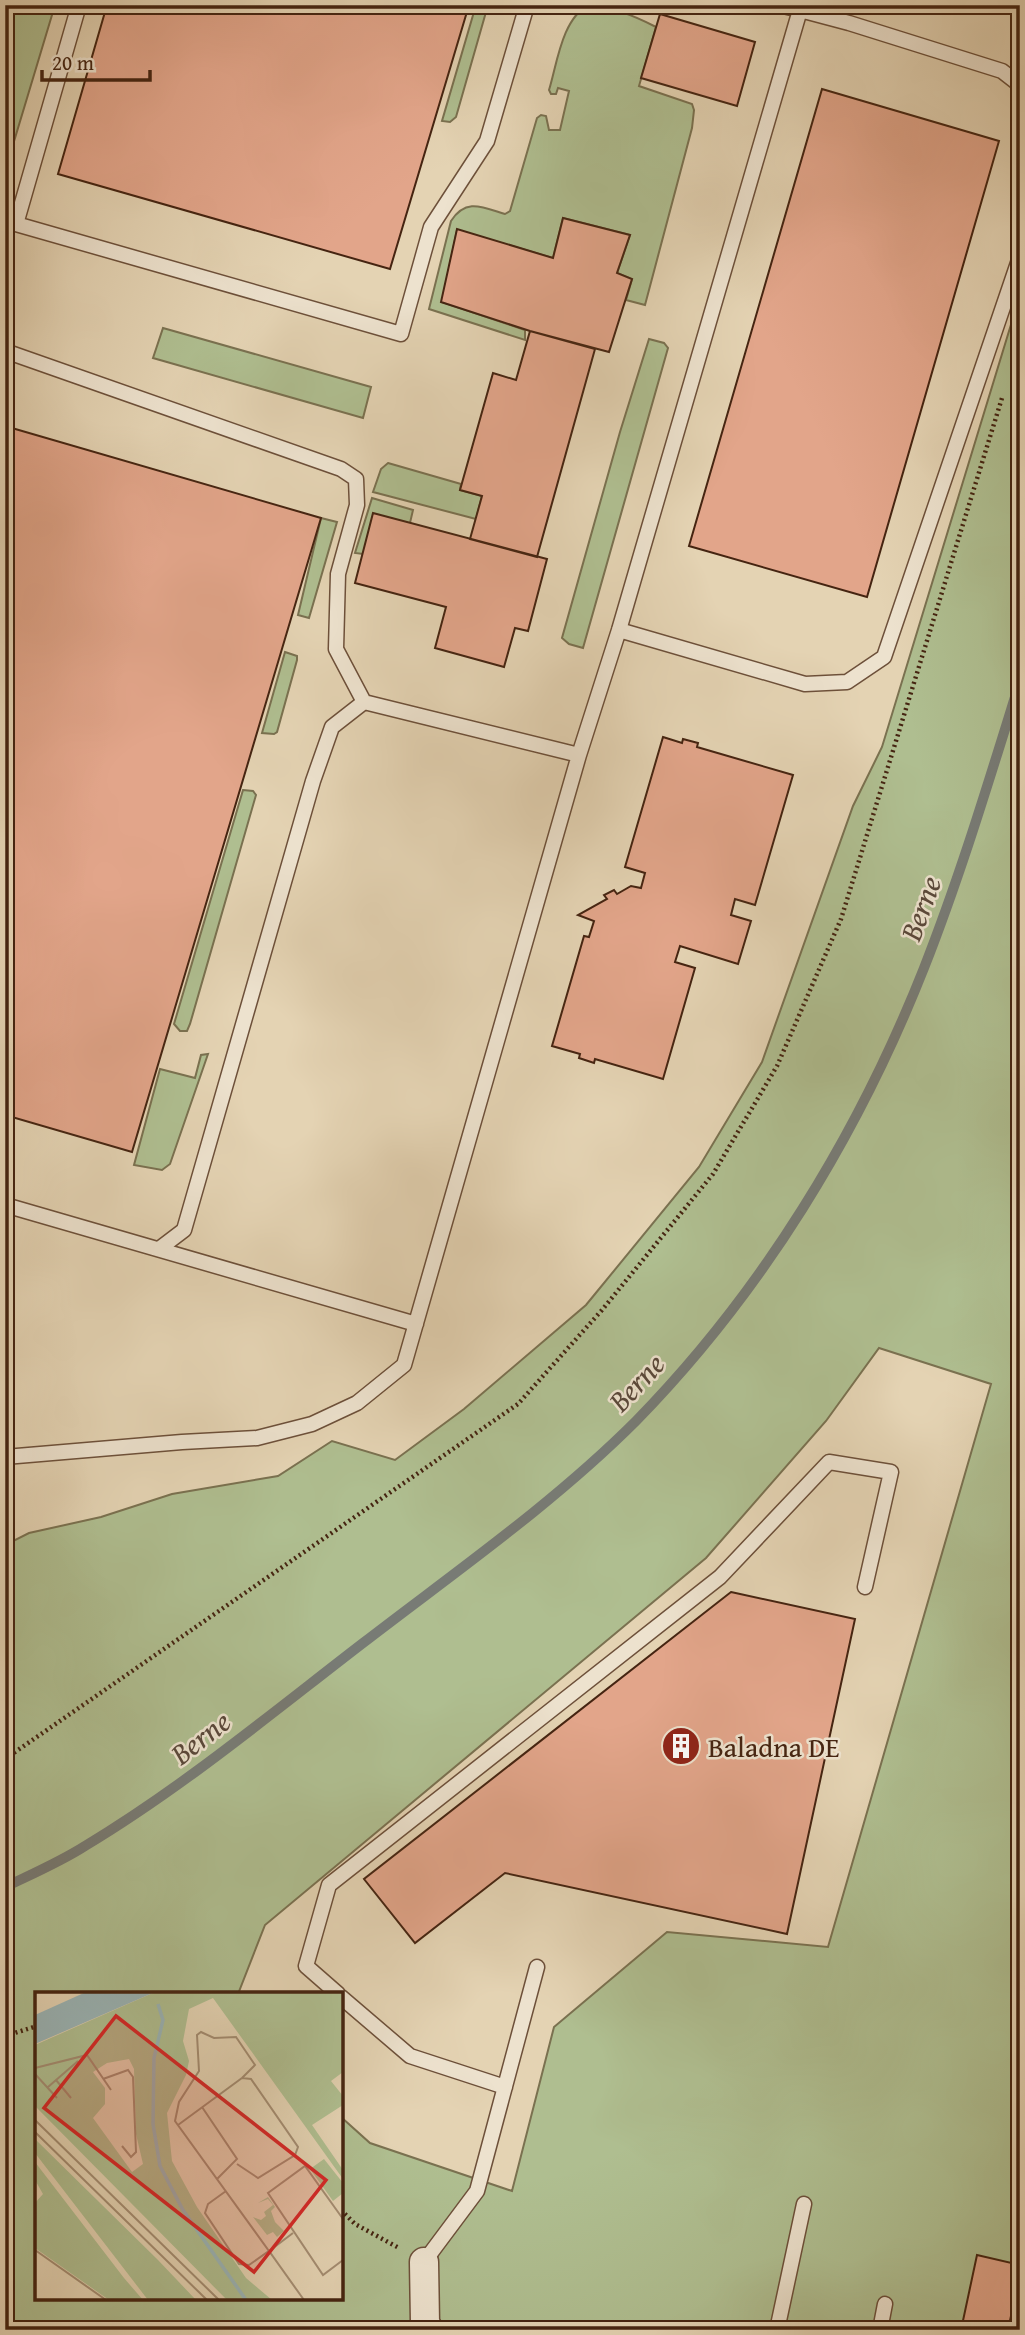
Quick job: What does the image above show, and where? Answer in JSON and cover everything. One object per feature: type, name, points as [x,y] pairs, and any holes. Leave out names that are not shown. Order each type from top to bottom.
[{"type":"street","points":[[424,2262],[425,2323],[429,2330]]},
{"type":"lane","points":[[79,5],[16,223],[401,334],[432,227],[487,141],[527,5]]},
{"type":"lane","points":[[779,5],[801,8],[1002,71],[1020,85]]},
{"type":"lane","points":[[5,1457],[257,1438],[312,1424],[357,1402],[404,1365],[579,755],[801,8]]},
{"type":"lane","points":[[618,629],[805,684],[847,682],[884,657],[1020,257]]},
{"type":"lane","points":[[5,351],[341,469],[356,479],[357,505],[338,574],[337,649],[364,702],[579,755]]},
{"type":"lane","points":[[159,1249],[184,1230],[313,781],[332,727],[364,702]]},
{"type":"lane","points":[[5,1205],[416,1324]]},
{"type":"lane","points":[[336,1992],[306,1966],[329,1885],[720,1577],[830,1462],[891,1472],[865,1587]]},
{"type":"lane","points":[[424,2262],[477,2191],[537,1967]]},
{"type":"lane","points":[[343,1998],[410,2056],[505,2087]]},
{"type":"lane","points":[[777,2330],[804,2204]]},
{"type":"lane","points":[[880,2330],[885,2304]]},
{"type":"path","points":[[5,1759],[518,1404],[602,1310],[713,1174],[776,1066],[841,919],[1003,393]]},
{"type":"path","points":[[5,2036],[35,2027]]},
{"type":"path","points":[[343,2212],[355,2224],[424,2262]]},
{"type":"green space","points":[[5,5],[55,5],[6,168],[5,168]]},
{"type":"green space","points":[[476,5],[488,5],[456,117],[450,122],[442,121]]},
{"type":"green space","points":[[589,5],[624,13],[656,27],[639,86],[692,104],[694,110],[692,128],[645,305],[626,300],[632,279],[617,273],[630,235],[563,218],[553,258],[457,230],[442,302],[525,330],[525,340],[429,309],[451,221],[463,209],[469,207],[482,207],[505,214],[510,211],[537,118],[546,116],[549,130],[560,130],[569,91],[558,88],[556,94],[551,94],[549,90],[558,55],[572,20]]},
{"type":"green space","points":[[1020,295],[1020,2330],[5,2330],[5,1545],[29,1533],[101,1517],[172,1494],[278,1476],[332,1441],[395,1460],[464,1409],[586,1305],[699,1167],[762,1062],[853,806],[882,747]],"holes":[[[879,1348],[991,1384],[828,1947],[667,1932],[554,2027],[512,2191],[370,2143],[343,2119],[343,2300],[35,2300],[35,1992],[239,1992],[265,1925],[706,1558],[826,1421]]]},
{"type":"green space","points":[[163,328],[371,387],[363,418],[153,358]]},
{"type":"green space","points":[[649,339],[664,343],[668,348],[583,648],[569,644],[562,638]]},
{"type":"green space","points":[[388,463],[461,484],[460,490],[482,496],[476,519],[373,492],[381,469]]},
{"type":"green space","points":[[372,498],[413,510],[410,523],[363,554],[355,553]]},
{"type":"green space","points":[[321,518],[337,522],[309,618],[298,615]]},
{"type":"green space","points":[[285,652],[297,656],[297,660],[277,732],[262,733]]},
{"type":"green space","points":[[243,790],[253,791],[256,795],[190,1024],[187,1031],[180,1031],[174,1024]]},
{"type":"green space","points":[[208,1054],[170,1164],[162,1170],[134,1165],[160,1069],[195,1078],[201,1055]]},
{"type":"building","points":[[107,5],[469,5],[390,269],[58,174]]},
{"type":"building","points":[[660,14],[755,42],[737,106],[641,78]]},
{"type":"building","points":[[822,89],[999,141],[867,597],[689,546]]},
{"type":"building","points":[[563,218],[630,235],[617,273],[632,279],[609,352],[530,331],[441,302],[457,229],[553,258]]},
{"type":"building","points":[[530,331],[595,349],[537,557],[470,539],[482,496],[460,490],[493,373],[516,380]]},
{"type":"building","points":[[5,426],[321,518],[132,1152],[5,1115]]},
{"type":"building","points":[[373,513],[547,559],[528,631],[515,628],[504,667],[435,648],[446,607],[355,583]]},
{"type":"building","points":[[663,737],[682,743],[683,739],[698,743],[697,747],[793,775],[755,905],[735,899],[731,915],[751,921],[738,964],[680,946],[675,962],[695,968],[663,1079],[595,1059],[594,1063],[579,1058],[580,1054],[552,1046],[584,936],[589,937],[594,921],[578,915],[607,899],[604,895],[614,890],[617,894],[631,886],[641,888],[645,873],[625,867]]},
{"type":"building","name":"Baladna DE","points":[[731,1592],[855,1619],[787,1934],[505,1873],[415,1943],[364,1879]]},
{"type":"building","points":[[977,2255],[1020,2265],[1008,2330],[961,2330]]},
{"type":"waterway","name":"Berne","points":[[5,1887],[85,1846],[227,1749],[571,1481],[636,1421],[682,1371],[765,1265],[837,1151],[869,1091],[898,1030],[938,933],[1020,681]]},
{"type":"place","name":"Baladna DE","points":[[681,1746]]}]
